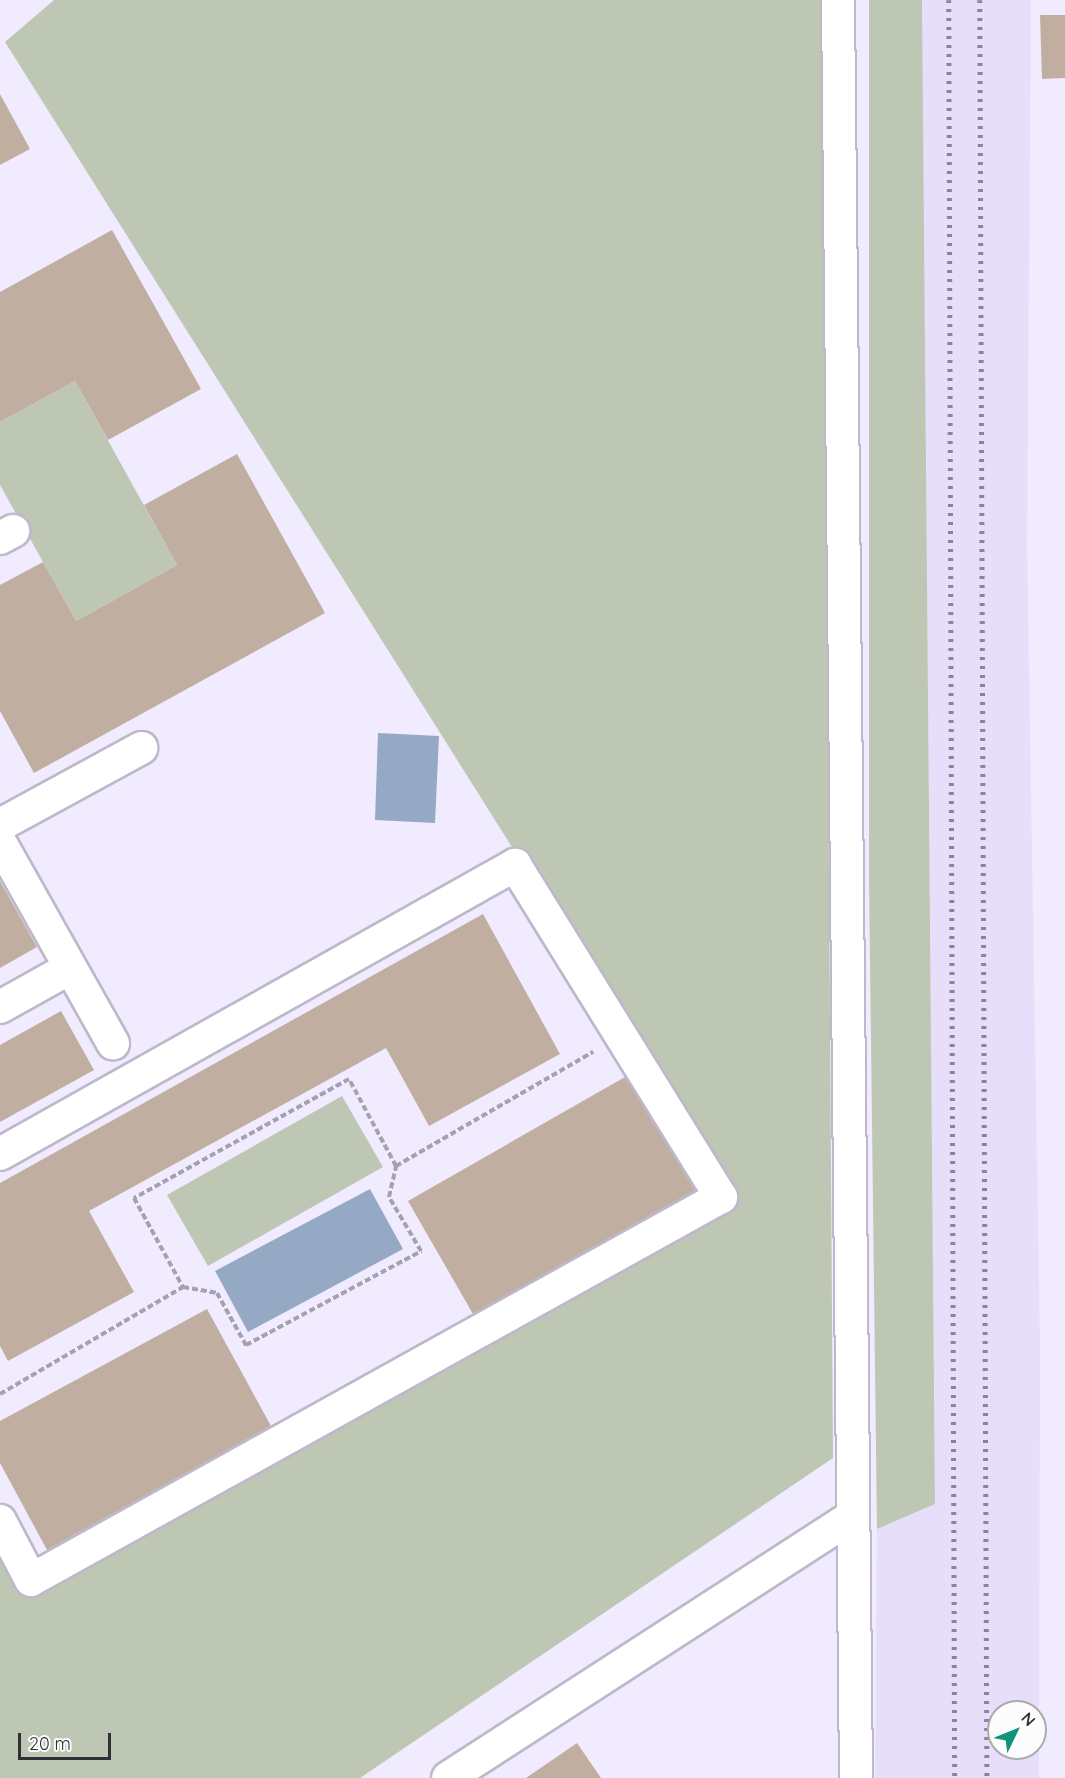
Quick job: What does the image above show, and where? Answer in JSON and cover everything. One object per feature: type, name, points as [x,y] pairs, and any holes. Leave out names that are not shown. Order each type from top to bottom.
[{"type":"street","points":[[838,0],[850,1518],[856,1778]]},
{"type":"street","points":[[0,825],[141,748]]},
{"type":"street","points":[[0,842],[113,1042]]},
{"type":"street","points":[[0,1154],[515,866],[721,1197],[31,1580],[0,1521]]},
{"type":"street","points":[[0,1007],[70,968]]},
{"type":"street","points":[[448,1778],[850,1518]]},
{"type":"path","points":[[396,1166],[593,1052]]},
{"type":"path","points":[[0,1394],[183,1287],[217,1293],[246,1345],[421,1251],[389,1197],[396,1166],[350,1079],[134,1198],[183,1287]]},
{"type":"shaded area","points":[[922,0],[1031,0],[1027,544],[1040,1344],[1039,1700],[987,1700],[987,1760],[1039,1760],[1039,1778],[875,1778],[877,1529],[935,1504]]},
{"type":"green space","points":[[54,0],[823,0],[833,1458],[360,1778],[0,1778],[0,1545],[26,1593],[733,1198],[5,42]]},
{"type":"green space","points":[[869,0],[922,0],[935,1504],[877,1529],[869,878]]},
{"type":"green space","points":[[75,381],[177,565],[76,621],[0,485],[0,422]]},
{"type":"green space","points":[[342,1096],[383,1167],[208,1266],[167,1195]]},
{"type":"water","points":[[378,733],[439,736],[435,823],[375,820]]},
{"type":"water","points":[[370,1189],[403,1249],[248,1332],[215,1271]]},
{"type":"building","points":[[1040,15],[1065,15],[1065,78],[1042,79]]},
{"type":"building","points":[[0,94],[30,149],[0,165]]},
{"type":"building","points":[[112,230],[201,389],[108,440],[75,381],[0,422],[0,292]]},
{"type":"building","points":[[237,454],[325,613],[34,773],[0,711],[0,585],[43,562],[76,621],[177,565],[144,505]]},
{"type":"building","points":[[0,881],[37,947],[0,968]]},
{"type":"building","points":[[483,914],[560,1054],[429,1126],[386,1048],[89,1211],[134,1292],[8,1361],[0,1346],[0,1183]]},
{"type":"building","points":[[61,1011],[94,1070],[0,1122],[0,1045]]},
{"type":"building","points":[[625,1077],[696,1190],[473,1314],[408,1201]]},
{"type":"building","points":[[207,1309],[271,1426],[47,1550],[0,1463],[0,1421]]},
{"type":"building","points":[[577,1743],[601,1778],[526,1778]]},
{"type":"railway","points":[[949,0],[955,1778]]},
{"type":"railway","points":[[980,0],[987,1778]]}]
